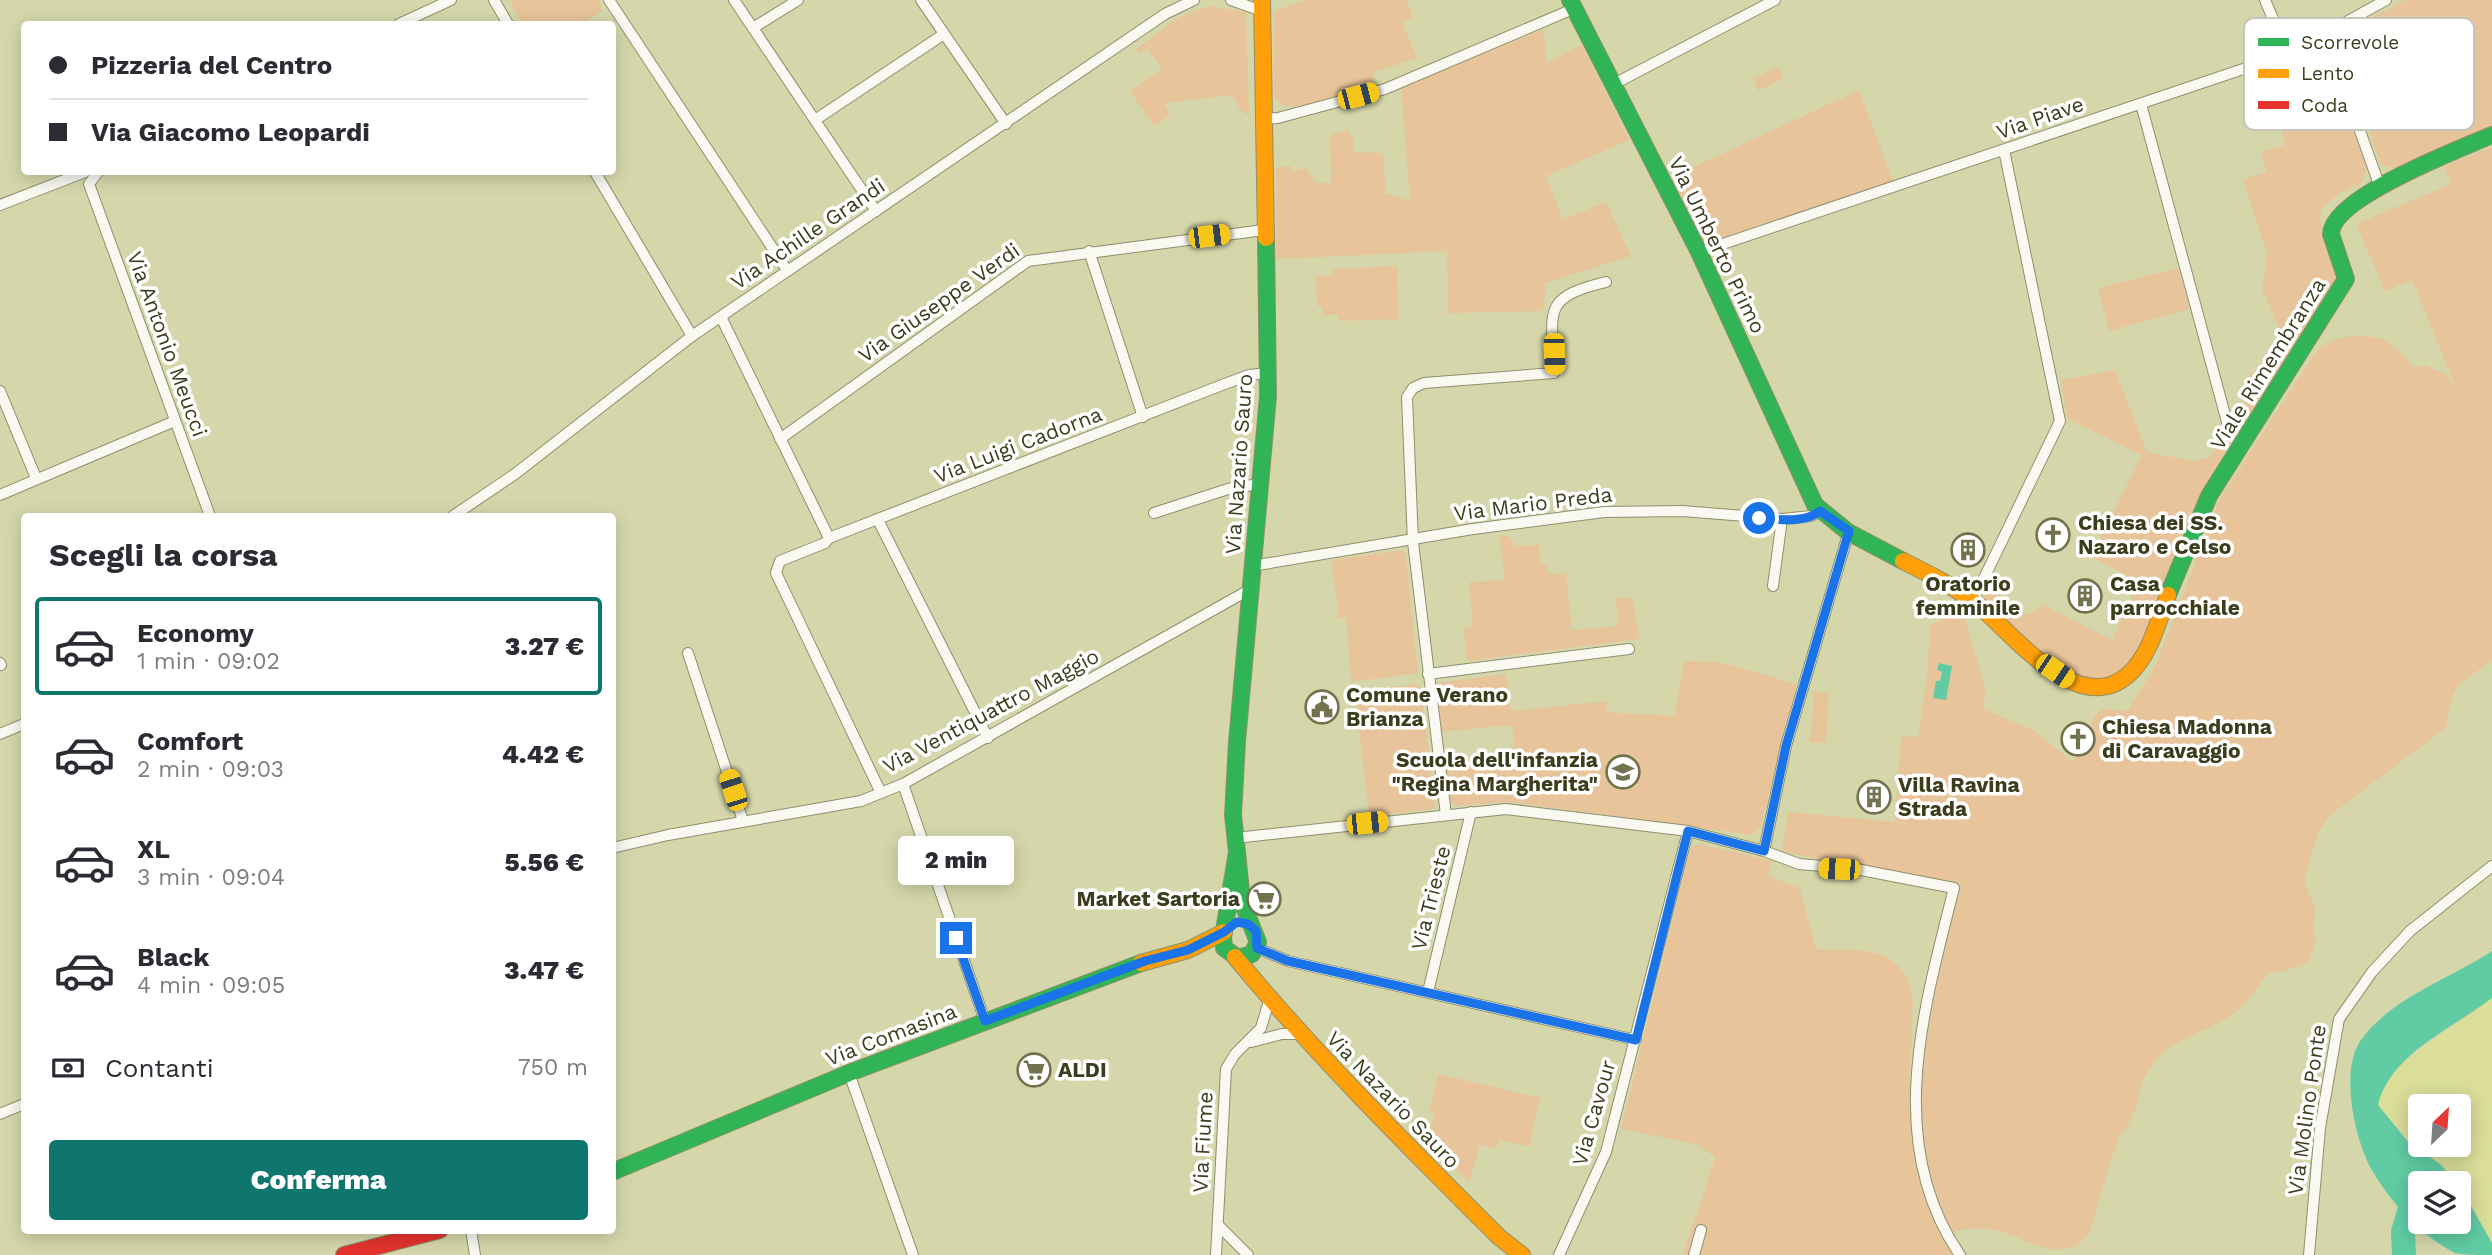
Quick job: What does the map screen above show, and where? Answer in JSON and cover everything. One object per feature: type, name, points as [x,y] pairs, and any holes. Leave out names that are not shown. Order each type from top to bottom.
[{"type":"street","points":[[406,21],[451,0]]},
{"type":"street","points":[[494,0],[506,21]]},
{"type":"street","points":[[609,0],[787,270]]},
{"type":"street","points":[[734,0],[876,211]]},
{"type":"street","points":[[754,27],[798,0]]},
{"type":"street","points":[[921,0],[1006,124]]},
{"type":"street","name":"Via Achille Grandi","points":[[457,513],[515,474],[692,336],[1165,14],[1194,0]]},
{"type":"street","points":[[1231,0],[1262,6]]},
{"type":"street","points":[[1612,85],[1775,0]]},
{"type":"street","points":[[2265,0],[2273,18]]},
{"type":"street","name":"Via Piave","points":[[2353,18],[2386,0]]},
{"type":"street","points":[[1262,119],[1278,118],[1385,89],[1571,5]]},
{"type":"street","name":"Via Umberto Primo","points":[[1571,5],[1699,252],[1764,388],[1811,499],[1820,511]]},
{"type":"street","name":"Via Nazario Sauro","points":[[1262,6],[1268,373],[1237,742],[1233,815],[1236,845],[1227,942],[1264,995],[1300,1034],[1499,1237],[1522,1255]]},
{"type":"street","points":[[814,120],[944,34]]},
{"type":"street","name":"Via Piave","points":[[1699,252],[2244,69]]},
{"type":"street","points":[[2141,104],[2227,422]]},
{"type":"street","points":[[2360,130],[2380,187]]},
{"type":"street","name":"Viale Rimembranza","points":[[1973,601],[2027,650],[2067,679],[2093,687],[2116,684],[2131,674],[2142,659],[2213,489],[2346,279],[2333,243],[2331,226],[2340,212],[2380,187],[2492,135]]},
{"type":"street","points":[[1820,511],[1849,531],[1973,601],[2060,421],[2004,150]]},
{"type":"street","points":[[0,205],[77,175]]},
{"type":"street","name":"Via Antonio Meucci","points":[[96,175],[89,184],[209,513]]},
{"type":"street","points":[[597,175],[692,336]]},
{"type":"street","name":"Via Giuseppe Verdi","points":[[780,439],[1028,261],[1264,230]]},
{"type":"street","points":[[1089,251],[1143,417]]},
{"type":"street","points":[[1446,815],[1413,542],[1407,397],[1413,388],[1424,383],[1554,373],[1553,318],[1557,301],[1572,290],[1606,282]]},
{"type":"street","points":[[721,317],[828,538]]},
{"type":"street","name":"Via Luigi Cadorna","points":[[881,793],[776,573],[777,564],[825,543],[828,538],[1240,378],[1268,373]]},
{"type":"street","points":[[0,391],[36,478]]},
{"type":"street","points":[[0,495],[174,421]]},
{"type":"street","points":[[1154,513],[1228,489],[1259,484]]},
{"type":"street","name":"Via Mario Preda","points":[[1252,566],[1413,542],[1473,529],[1604,512],[1682,511],[1782,519],[1811,516],[1820,511]]},
{"type":"street","points":[[1773,586],[1782,519]]},
{"type":"street","points":[[878,520],[988,738]]},
{"type":"street","points":[[1764,851],[1786,746],[1849,531]]},
{"type":"street","name":"Via Ventiquattro Maggio","points":[[616,847],[743,821],[861,801],[881,793],[988,738],[1249,590]]},
{"type":"street","points":[[1428,674],[1629,649]]},
{"type":"street","points":[[688,653],[743,821]]},
{"type":"street","points":[[0,734],[21,724]]},
{"type":"street","points":[[903,784],[985,1021]]},
{"type":"street","points":[[1264,995],[1254,951],[1258,937],[1250,925],[1242,902],[1236,845],[1506,809],[1688,831],[1764,851],[1799,864],[1856,869],[1954,888],[1922,1026],[1914,1106],[1928,1183],[1947,1233],[1960,1255]]},
{"type":"street","name":"Via Trieste","points":[[1428,992],[1471,812]]},
{"type":"street","name":"Via Cavour","points":[[1559,1255],[1602,1164],[1688,831]]},
{"type":"street","name":"Via Molino Ponte","points":[[2309,1255],[2320,1128],[2339,1019],[2372,972],[2410,931],[2492,866]]},
{"type":"street","points":[[1250,925],[1237,922],[1227,942],[1288,961],[1636,1040]]},
{"type":"street","name":"Via Comasina","points":[[616,1169],[849,1073],[1145,961],[1227,942]]},
{"type":"street","name":"Via Fiume","points":[[1216,1255],[1226,1069],[1235,1054],[1251,1042],[1261,1028],[1264,995]]},
{"type":"street","points":[[1251,1042],[1282,1034],[1300,1034]]},
{"type":"street","points":[[849,1073],[912,1255]]},
{"type":"street","points":[[0,1114],[21,1105]]},
{"type":"street","points":[[1218,1225],[1248,1255]]},
{"type":"street","points":[[1694,1255],[1701,1230]]},
{"type":"street","points":[[344,1255],[425,1234]]},
{"type":"street","points":[[472,1234],[475,1255]]},
{"type":"street","name":"Via Nazario Sauro","points":[[1499,1237],[1511,1255]]},
{"type":"street","name":"Via Cavour","points":[[1548,1255],[1565,1238]]},
{"type":"shaded area","points":[[512,0],[599,0],[602,11],[587,21],[521,21],[512,7]]},
{"type":"shaded area","points":[[1304,0],[1406,0],[1413,17],[1402,23],[1417,58],[1374,72],[1373,88],[1300,107],[1282,105],[1274,97],[1273,12]]},
{"type":"shaded area","points":[[2405,0],[2492,0],[2492,127],[2405,171],[2381,165],[2368,130],[2474,130],[2474,18],[2371,18]]},
{"type":"shaded area","points":[[1210,6],[1246,12],[1249,115],[1242,112],[1232,95],[1164,103],[1170,115],[1154,126],[1130,91],[1162,69],[1148,49],[1139,53],[1136,49],[1179,17]]},
{"type":"shaded area","points":[[1544,29],[1546,64],[1582,44],[1629,140],[1546,176],[1563,219],[1606,202],[1631,256],[1545,283],[1544,311],[1448,313],[1447,251],[1276,259],[1276,167],[1291,166],[1292,171],[1306,168],[1316,183],[1331,183],[1330,135],[1349,129],[1350,136],[1354,138],[1353,152],[1384,153],[1385,193],[1410,201],[1401,86]]},
{"type":"shaded area","points":[[1778,67],[1783,79],[1758,91],[1753,78]]},
{"type":"shaded area","points":[[1859,90],[1893,181],[1702,244],[1670,178]]},
{"type":"shaded area","points":[[2280,130],[2354,130],[2367,169],[2360,184],[2341,192],[2321,209],[2322,228],[2334,264],[2334,284],[2212,472],[2137,658],[2114,679],[2095,681],[2079,678],[2063,670],[1982,600],[1994,577],[2000,580],[1998,595],[2001,604],[2013,614],[2029,614],[2042,604],[2112,640],[2139,581],[2091,557],[2142,455],[2067,419],[2061,380],[2115,370],[2147,452],[2193,461],[2209,458],[2255,387],[2250,384],[2250,376],[2274,347],[2279,328],[2262,289],[2267,254],[2243,179],[2267,172],[2261,152],[2285,145]]},
{"type":"shaded area","points":[[2492,147],[2492,660],[2458,686],[2451,700],[2447,727],[2328,817],[2318,833],[2304,880],[2315,909],[2313,930],[2316,941],[2308,962],[2285,971],[2268,973],[2236,1012],[2172,1046],[2153,1064],[2143,1082],[2131,1120],[2118,1140],[2092,1226],[2083,1241],[2076,1246],[2049,1249],[1999,1231],[1978,1229],[1957,1230],[1951,1242],[1960,1255],[1683,1255],[1715,1157],[1696,1144],[1621,1129],[1690,848],[1698,844],[1773,861],[1767,875],[1800,889],[1816,949],[1877,954],[1900,967],[1908,980],[1913,998],[1910,1080],[1915,1141],[1932,1011],[1960,884],[1781,852],[1788,812],[1895,822],[1901,736],[1918,737],[1927,676],[1930,625],[1938,622],[1960,601],[1986,691],[1983,709],[2033,730],[2073,762],[2094,717],[2101,709],[2127,711],[2154,669],[2220,499],[2321,346],[2355,335],[2380,338],[2398,350],[2415,368],[2425,365],[2446,374],[2457,391],[2412,280],[2385,291],[2356,224],[2451,184],[2444,167]]},
{"type":"shaded area","points":[[1397,266],[1399,319],[1338,321],[1338,315],[1323,315],[1323,306],[1317,306],[1316,276],[1332,275],[1332,269]]},
{"type":"shaded area","points":[[2178,268],[2190,309],[2109,331],[2098,288]]},
{"type":"shaded area","points":[[1499,535],[1509,536],[1516,546],[1539,545],[1540,564],[1547,564],[1548,574],[1566,573],[1572,630],[1618,626],[1616,598],[1632,598],[1640,639],[1467,661],[1463,628],[1473,627],[1469,582],[1505,580]]},
{"type":"shaded area","points":[[1401,550],[1406,553],[1418,673],[1351,682],[1346,618],[1339,618],[1331,560]]},
{"type":"shaded area","points":[[1684,661],[1718,662],[1797,684],[1760,828],[1752,835],[1509,802],[1456,806],[1448,799],[1444,762],[1515,753],[1512,725],[1441,732],[1436,683],[1506,674],[1511,711],[1607,701],[1607,712],[1674,716]]},
{"type":"shaded area","points":[[1939,663],[1952,666],[1946,700],[1933,698],[1936,681],[1940,681],[1942,672],[1937,670]]},
{"type":"shaded area","points":[[1416,684],[1421,688],[1435,805],[1432,809],[1369,816],[1355,692]]},
{"type":"shaded area","points":[[1814,691],[1829,693],[1826,743],[1810,742]]},
{"type":"shaded area","points":[[2492,951],[2492,998],[2409,1057],[2395,1071],[2378,1105],[2408,1142],[2408,1157],[2430,1157],[2446,1171],[2408,1171],[2408,1217],[2373,1172],[2360,1143],[2350,1087],[2354,1053],[2361,1040],[2389,1012],[2422,990]]},
{"type":"shaded area","points":[[2492,998],[2492,1243],[2471,1205],[2471,1171],[2447,1171],[2430,1157],[2471,1157],[2471,1094],[2408,1094],[2408,1142],[2378,1105],[2383,1086],[2417,1051]]},
{"type":"shaded area","points":[[1438,1074],[1540,1098],[1529,1147],[1499,1139],[1496,1148],[1480,1145],[1469,1183],[1428,1139],[1434,1113],[1429,1111]]},
{"type":"shaded area","points":[[2471,1206],[2492,1243],[2492,1255],[2455,1253],[2426,1234],[2471,1234]]},
{"type":"waterway","points":[[2404,1255],[2403,1232],[2408,1215]]},
{"type":"traffic: fast","points":[[1570,0],[1699,252],[1815,505],[1848,532],[1903,561]]},
{"type":"traffic: fast","points":[[2168,595],[2209,496],[2346,279],[2331,234],[2337,220],[2352,205],[2374,190],[2492,135]]},
{"type":"traffic: fast","points":[[1237,852],[1242,902],[1258,942],[1252,954],[1238,958],[1224,948],[1223,937],[1237,852],[1233,815],[1237,742],[1268,396],[1266,238]]},
{"type":"traffic: fast","points":[[616,1170],[849,1073],[1141,963]]},
{"type":"traffic: slow","points":[[1262,0],[1266,238]]},
{"type":"traffic: slow","points":[[1903,561],[1965,595],[2044,665],[2087,686],[2108,686],[2128,675],[2136,667],[2153,638],[2168,595]]},
{"type":"traffic: slow","points":[[1141,963],[1188,950],[1224,932]]},
{"type":"traffic: slow","points":[[1235,957],[1298,1030],[1364,1100],[1499,1237],[1522,1255]]},
{"type":"traffic: jam","points":[[344,1255],[425,1234]]},
{"type":"place","name":"Chiesa dei SS. Nazaro e Celso","points":[[2053,535]]},
{"type":"place","name":"Oratorio femminile","points":[[1968,550]]},
{"type":"place","name":"Casa parrocchiale","points":[[2085,596]]},
{"type":"place","name":"Comune Verano Brianza","points":[[1322,707]]},
{"type":"place","name":"Chiesa Madonna di Caravaggio","points":[[2078,739]]},
{"type":"place","name":"Scuola dell'infanzia \"Regina Margherita\"","points":[[1623,772]]},
{"type":"place","name":"Villa Ravina Strada","points":[[1874,797]]},
{"type":"place","name":"Market Sartoria","points":[[1264,899]]},
{"type":"place","name":"ALDI","points":[[1034,1070]]},
{"type":"route","points":[[956,938],[985,1021],[1145,961],[1188,950],[1224,932],[1232,924],[1242,922],[1256,931],[1257,948],[1288,961],[1636,1040],[1688,831],[1764,851],[1786,746],[1849,531],[1820,511],[1796,519],[1759,518]]}]
